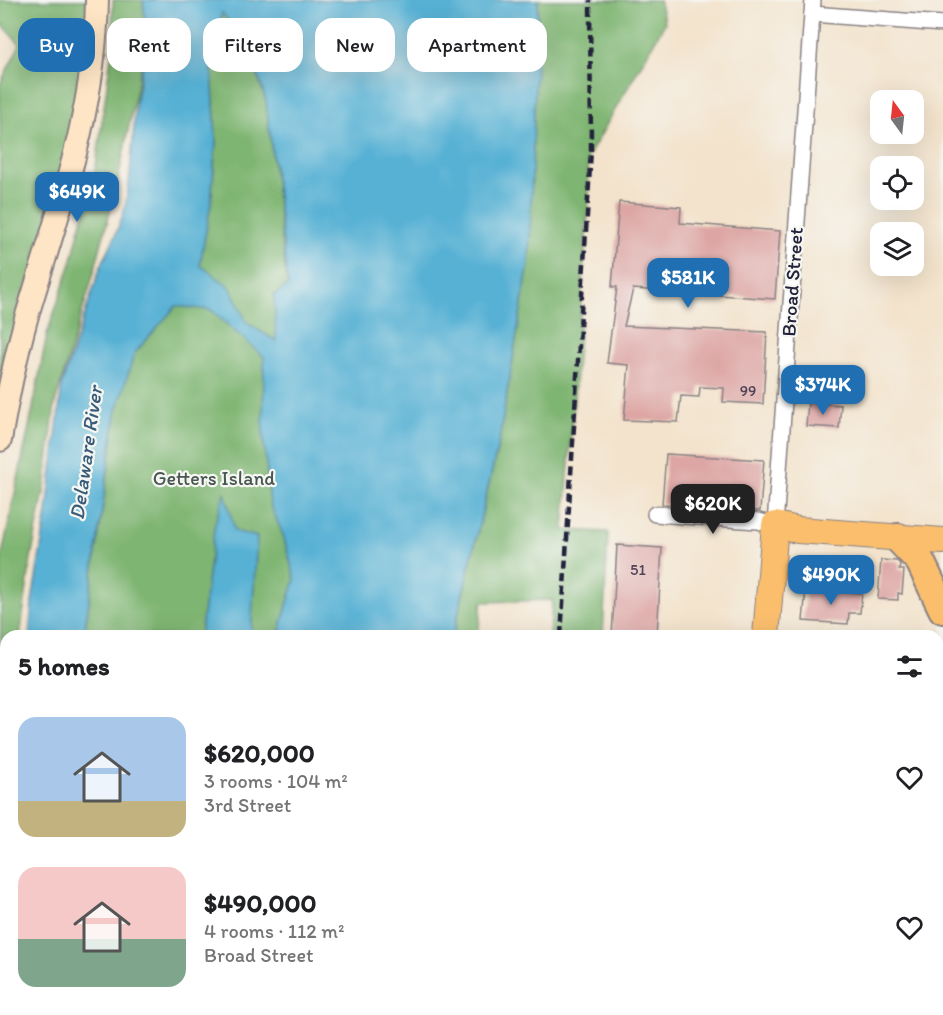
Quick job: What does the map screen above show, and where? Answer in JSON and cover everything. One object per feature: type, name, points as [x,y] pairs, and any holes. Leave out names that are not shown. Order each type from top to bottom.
[{"type":"highway","points":[[898,537],[920,561],[943,609]]},
{"type":"main road","points":[[0,440],[7,396],[26,322],[72,172],[90,88],[96,42],[97,0]]},
{"type":"main road","points":[[775,525],[798,530],[943,541]]},
{"type":"main road","name":"Broad Street","points":[[766,630],[775,525]]},
{"type":"street","points":[[812,7],[943,24]]},
{"type":"street","name":"Broad Street","points":[[775,525],[812,7]]},
{"type":"street","points":[[655,514],[775,525]]},
{"type":"green space","points":[[0,0],[91,0],[89,18],[18,18],[18,42],[0,22]]},
{"type":"green space","points":[[113,0],[143,0],[145,18],[112,18]]},
{"type":"green space","points":[[538,0],[659,0],[665,23],[588,157],[589,198],[564,530],[608,532],[603,630],[550,630],[552,600],[482,602],[479,630],[454,630],[499,441],[528,268],[535,72],[547,72],[547,18],[537,18]]},
{"type":"green space","name":"Getters Island","points":[[222,12],[227,18],[218,18]]},
{"type":"green space","points":[[18,48],[18,72],[81,72],[73,132],[0,397],[0,84]]},
{"type":"green space","points":[[109,72],[140,72],[117,185],[55,403],[45,487],[31,558],[21,630],[1,630],[1,559],[47,334],[71,263],[96,166]]},
{"type":"green space","name":"Getters Island","points":[[212,72],[257,72],[266,101],[286,274],[326,477],[280,630],[85,630],[116,414],[111,386],[211,203],[216,141]]},
{"type":"water","name":"Delaware River","points":[[143,0],[538,0],[537,18],[407,18],[407,72],[536,72],[529,262],[499,441],[454,630],[280,630],[295,579],[283,535],[270,504],[263,433],[264,357],[211,310],[176,306],[134,354],[116,414],[85,630],[30,630],[47,512],[62,384],[100,268],[125,208],[136,99],[141,72],[191,72],[191,18],[145,18]],"holes":[[[222,13],[226,18],[303,18],[303,72],[257,72],[266,101],[288,286],[274,295],[276,341],[247,323],[230,287],[200,265],[211,203],[216,141],[212,72],[203,72],[203,18],[221,18]]]},
{"type":"water","points":[[225,493],[235,531],[257,537],[251,630],[201,630],[215,523]]},
{"type":"building","points":[[619,202],[681,207],[680,223],[780,231],[775,299],[633,289],[624,326],[767,332],[763,404],[723,402],[724,388],[700,387],[699,397],[681,396],[678,422],[624,420],[629,365],[607,363],[617,287],[612,287]]},
{"type":"building","points":[[808,403],[841,405],[839,428],[806,426]]},
{"type":"building","points":[[666,454],[764,460],[760,511],[662,504]]},
{"type":"building","points":[[617,545],[662,548],[657,630],[612,630]]},
{"type":"building","points":[[881,560],[897,561],[900,564],[899,570],[904,570],[902,594],[898,593],[898,600],[878,599]]},
{"type":"building","points":[[806,589],[862,593],[860,613],[849,613],[848,624],[803,621]]},
{"type":"railway","points":[[561,630],[591,150],[590,0]]}]
